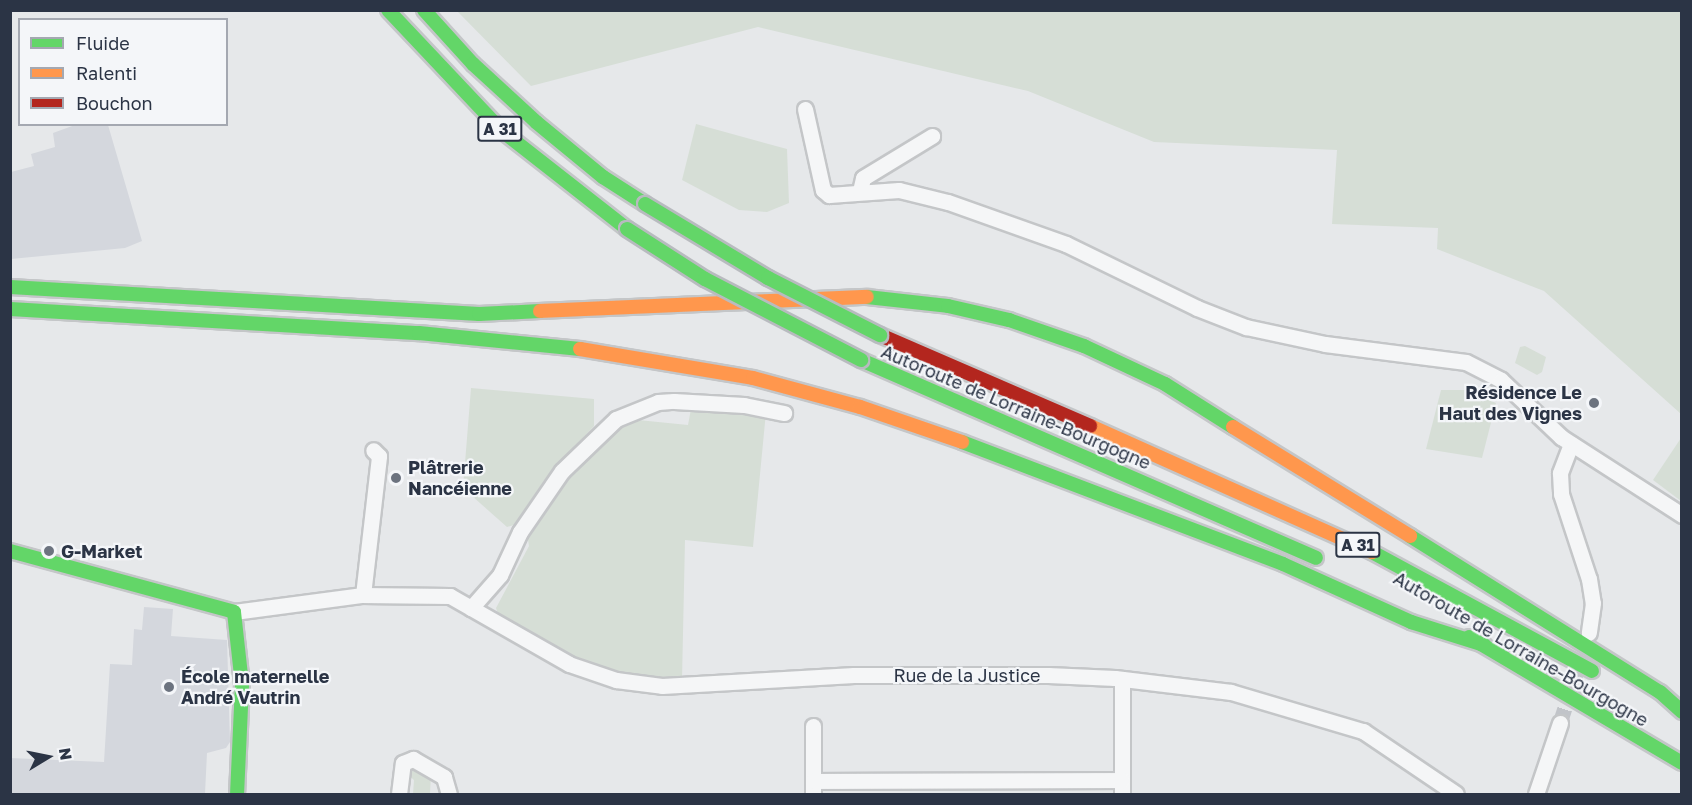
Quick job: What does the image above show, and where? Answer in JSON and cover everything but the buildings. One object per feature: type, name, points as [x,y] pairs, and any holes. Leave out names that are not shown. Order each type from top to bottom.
[{"type":"main road","name":"Autoroute de Lorraine-Bourgogne","points":[[388,10],[502,131],[627,230],[705,279],[861,360],[1333,566]]},
{"type":"main road","name":"Autoroute de Lorraine-Bourgogne","points":[[424,10],[473,64],[536,122],[603,177],[759,273],[880,335],[1392,561],[1606,680]]},
{"type":"main road","points":[[10,287],[239,298],[490,314],[867,297],[931,304],[1009,320],[1110,357],[1165,384],[1660,692],[1682,712]]},
{"type":"main road","points":[[10,309],[419,333],[615,353],[697,366],[805,390],[949,437],[1283,564],[1412,622],[1484,645]]},
{"type":"main road","points":[[10,552],[234,612],[242,685],[237,795]]},
{"type":"main road","name":"Autoroute de Lorraine-Bourgogne","points":[[1410,605],[1484,645],[1682,763]]},
{"type":"main road","name":"Autoroute de Lorraine-Bourgogne","points":[[1663,714],[1682,725]]},
{"type":"street","points":[[805,110],[823,190],[829,195],[899,190],[1025,227],[1246,327],[1325,344],[1466,362],[1514,389],[1571,444],[1682,515]]},
{"type":"street","points":[[860,192],[863,178],[932,136]]},
{"type":"street","points":[[471,608],[500,575],[520,532],[562,471],[616,419],[651,404],[674,401],[744,405],[784,413]]},
{"type":"street","points":[[1571,444],[1562,463],[1561,494],[1589,579],[1593,603],[1589,633]]},
{"type":"street","points":[[363,595],[379,456],[374,450]]},
{"type":"street","name":"Rue de la Justice","points":[[234,612],[363,595],[450,596],[569,664],[638,684],[687,686],[920,674],[1122,679],[1231,692],[1346,724],[1385,743],[1456,795]]},
{"type":"street","points":[[813,726],[813,788],[1122,787],[1122,679]]},
{"type":"street","points":[[1536,795],[1560,723]]},
{"type":"street","points":[[399,795],[403,763],[413,759],[441,774],[448,782],[449,795]]},
{"type":"shaded area","points":[[457,11],[1681,11],[1681,414],[1544,291],[1437,249],[1438,228],[1332,224],[1337,150],[1154,142],[1028,91],[758,27],[531,86]]},
{"type":"shaded area","points":[[696,124],[787,149],[789,203],[767,212],[739,210],[682,180]]},
{"type":"shaded area","points":[[72,126],[108,126],[142,241],[125,248],[11,259],[11,172],[34,166],[31,154],[55,147],[53,133]]},
{"type":"shaded area","points":[[1525,346],[1546,357],[1542,372],[1537,375],[1515,363],[1520,347]]},
{"type":"shaded area","points":[[471,388],[594,399],[594,426],[550,473],[517,524],[507,527],[463,488]]},
{"type":"shaded area","points":[[1441,390],[1465,390],[1496,403],[1482,458],[1426,449]]},
{"type":"shaded area","points":[[691,409],[766,412],[753,547],[685,540],[682,680],[628,676],[561,655],[499,617],[496,608],[529,546],[527,533],[565,475],[572,474],[587,450],[628,419],[688,425]]},
{"type":"shaded area","points":[[1681,438],[1681,501],[1653,480]]},
{"type":"shaded area","name":"École maternelle André Vautrin","points":[[144,607],[173,609],[171,636],[227,640],[230,742],[226,748],[207,753],[205,794],[11,794],[10,758],[104,762],[110,664],[132,665],[134,629],[142,630]]},
{"type":"shaded area","points":[[407,766],[431,773],[430,794],[413,794],[414,780],[408,775]]},
{"type":"tunnel","points":[[1560,723],[1581,659]]},
{"type":"traffic: fast","points":[[388,10],[502,131],[627,229]]},
{"type":"traffic: fast","points":[[424,10],[473,64],[536,122],[603,177],[645,204]]},
{"type":"traffic: fast","points":[[645,204],[768,278],[880,335]]},
{"type":"traffic: fast","points":[[627,229],[705,279],[861,360]]},
{"type":"traffic: fast","points":[[10,287],[479,314],[540,311]]},
{"type":"traffic: fast","points":[[867,297],[948,306],[1009,320],[1084,346],[1165,384],[1233,427]]},
{"type":"traffic: fast","points":[[10,309],[419,333],[580,349]]},
{"type":"traffic: fast","points":[[861,360],[1316,558]]},
{"type":"traffic: fast","points":[[962,442],[1283,564],[1411,622],[1484,645]]},
{"type":"traffic: fast","points":[[1410,536],[1660,692],[1682,712]]},
{"type":"traffic: fast","points":[[10,551],[234,612],[242,685],[237,794]]},
{"type":"traffic: fast","points":[[1372,552],[1592,671]]},
{"type":"traffic: fast","points":[[1469,637],[1682,763]]},
{"type":"traffic: slow","points":[[540,311],[867,297]]},
{"type":"traffic: slow","points":[[580,349],[753,378],[860,407],[962,442]]},
{"type":"traffic: slow","points":[[1090,426],[1372,552]]},
{"type":"traffic: slow","points":[[1233,427],[1410,536]]},
{"type":"traffic: jam","points":[[880,335],[1090,426]]},
{"type":"place","name":"Résidence Le Haut des Vignes","points":[[1594,403]]},
{"type":"place","name":"Plâtrerie Nancéienne","points":[[396,478]]},
{"type":"place","name":"G-Market","points":[[49,551]]},
{"type":"place","name":"École maternelle André Vautrin","points":[[169,687]]}]
